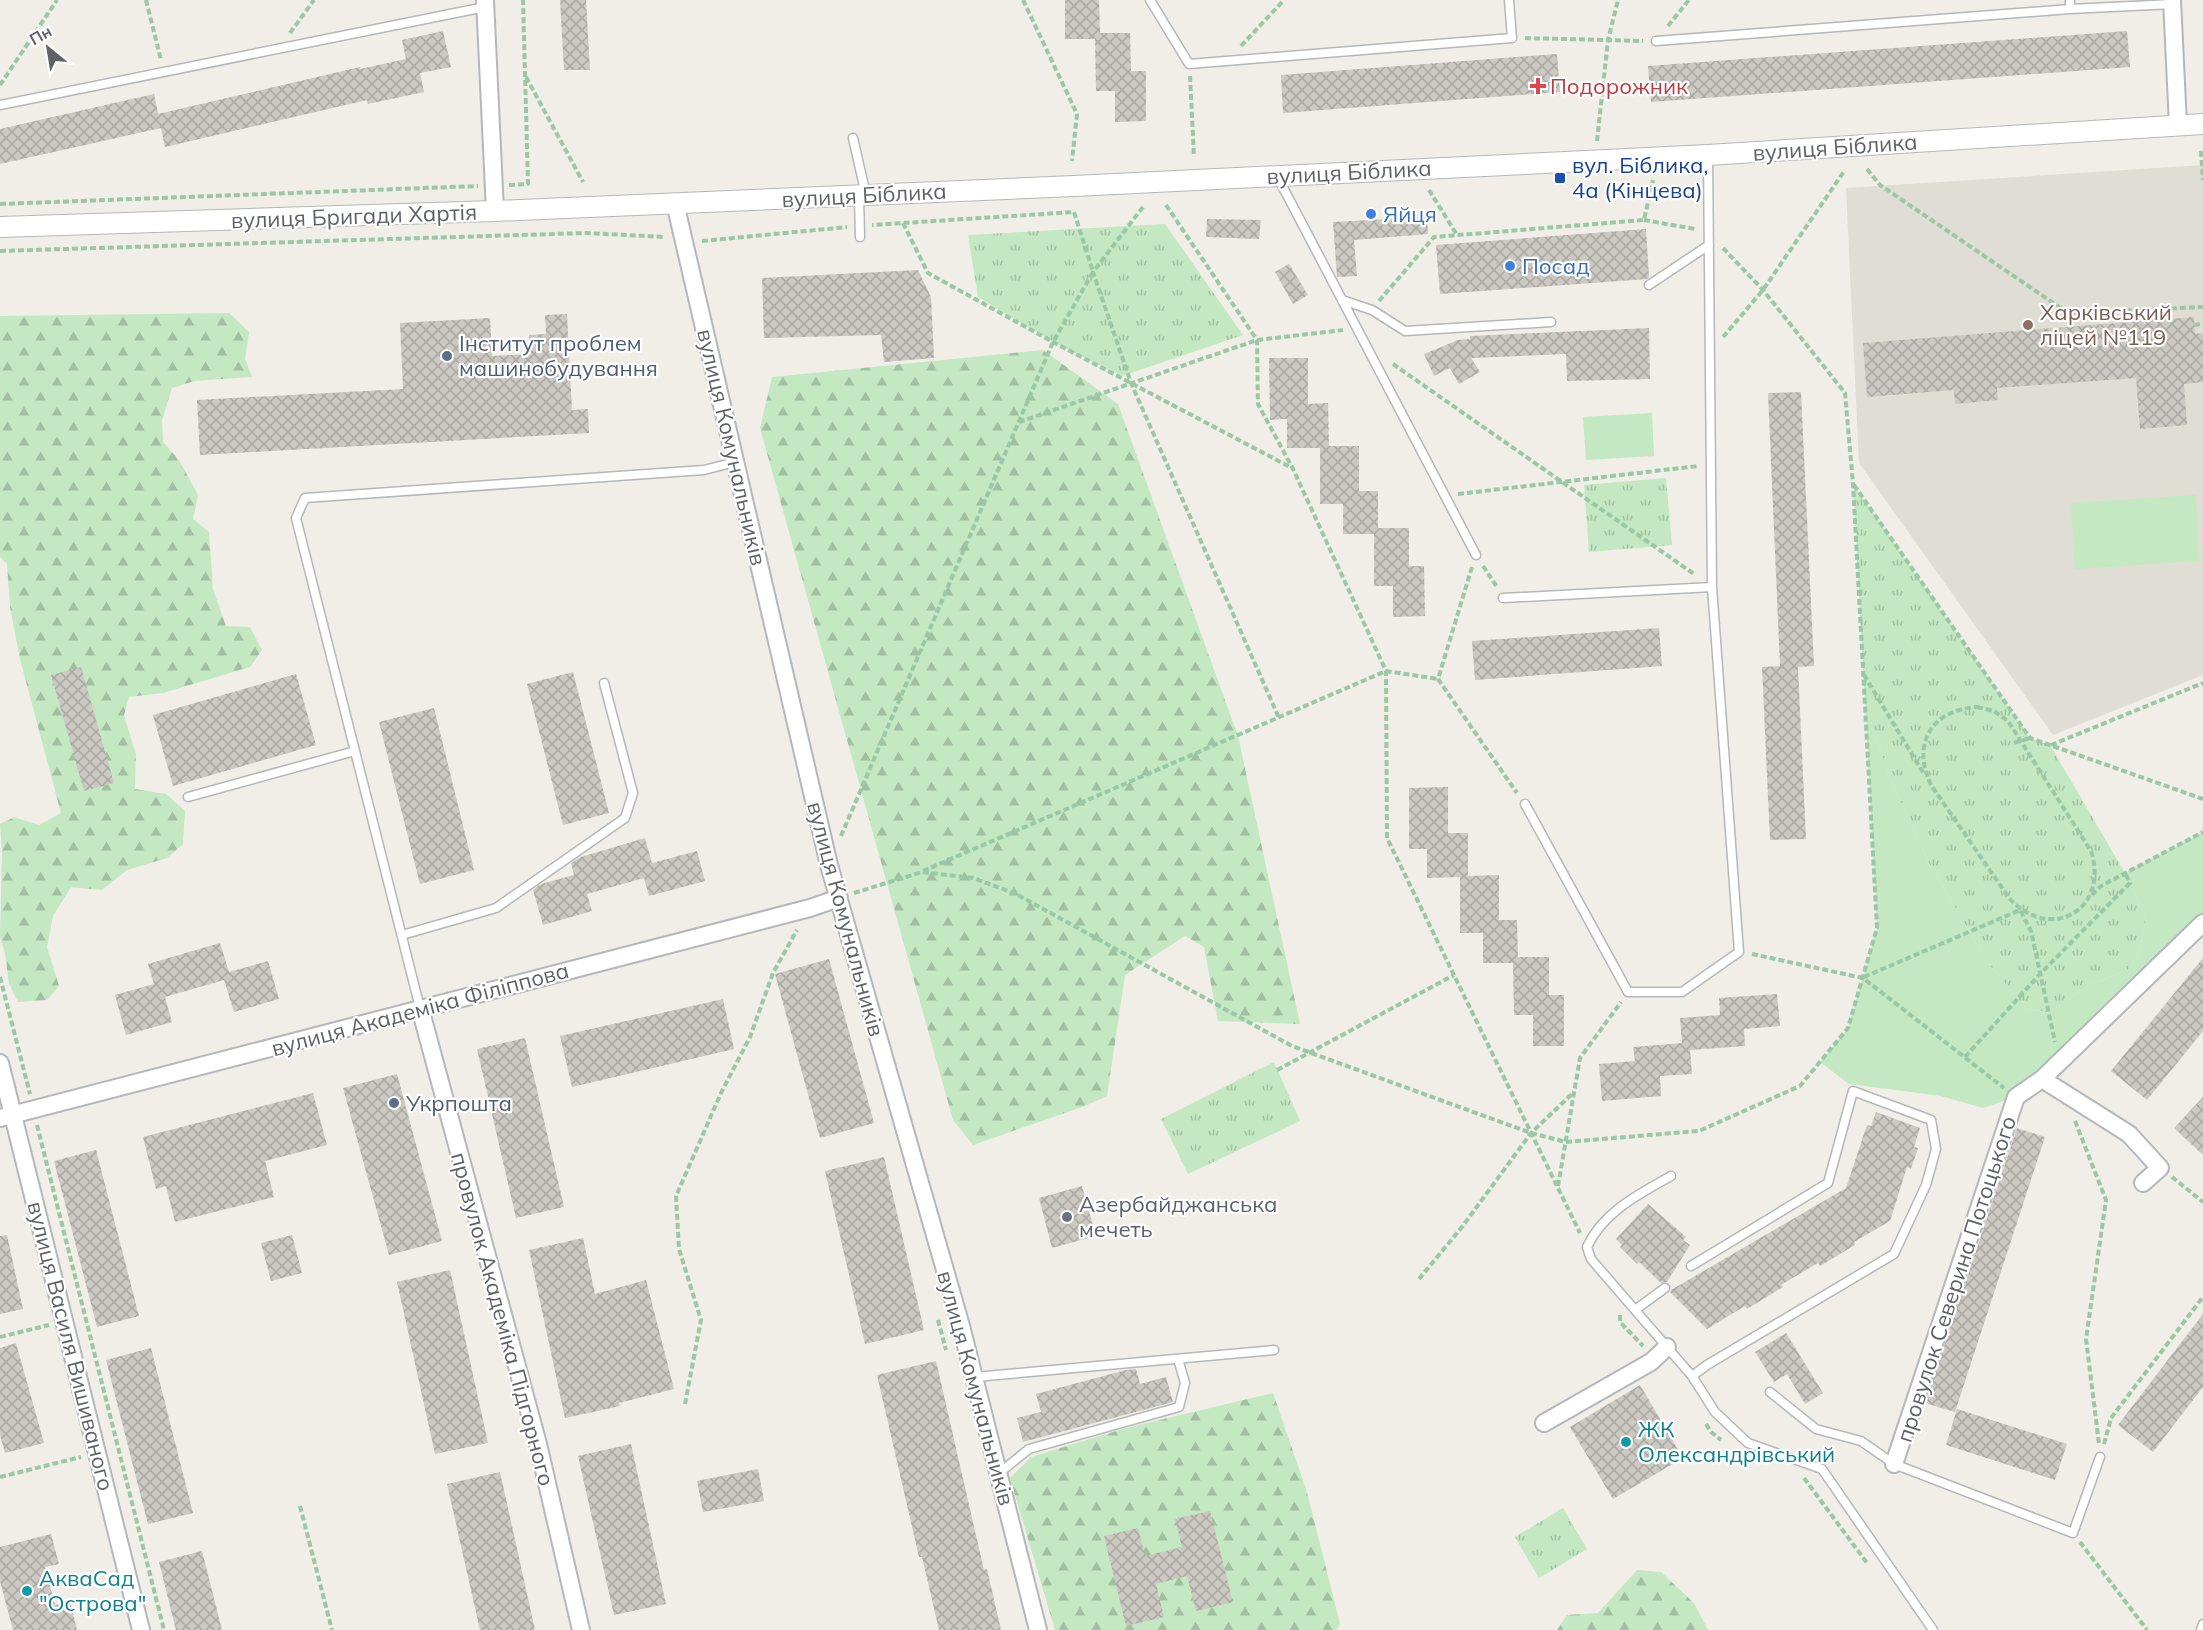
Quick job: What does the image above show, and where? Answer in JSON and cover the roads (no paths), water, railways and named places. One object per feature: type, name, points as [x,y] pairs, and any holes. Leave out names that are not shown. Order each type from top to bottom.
[{"type":"street","points":[[2173,2],[2178,125]]},
{"type":"street","name":"вулиця Бригади Хартія","points":[[0,227],[495,211],[485,4]]},
{"type":"street","name":"вулиця Біблика","points":[[495,211],[1708,155],[2203,124]]},
{"type":"street","name":"вулиця Комунальників","points":[[675,203],[829,864],[975,1377],[1038,1630]]},
{"type":"street","name":"вулиця Академіка Філіппова","points":[[7,1116],[810,908],[839,898]]},
{"type":"street","name":"провулок Северина Потоцького","points":[[1894,1464],[2016,1097],[2042,1079],[2203,923]]},
{"type":"street","name":"провулок Академіка Підгорного","points":[[420,1008],[537,1444],[581,1630]]},
{"type":"street","name":"вулиця Василя Вишиваного","points":[[0,1063],[7,1116],[64,1321],[141,1630]]},
{"type":"street","points":[[2042,1079],[2129,1134],[2160,1168],[2143,1183]]},
{"type":"street","points":[[1544,1423],[1652,1362],[1667,1347]]},
{"type":"lane","points":[[1150,0],[1190,64],[1512,38],[1509,0]]},
{"type":"lane","points":[[1656,41],[2070,5],[2173,2]]},
{"type":"lane","points":[[0,105],[278,49],[485,4]]},
{"type":"lane","points":[[853,138],[863,195],[860,237]]},
{"type":"lane","points":[[1524,804],[1628,992],[1682,992],[1739,952],[1712,587],[1708,155]]},
{"type":"lane","points":[[1276,176],[1476,555]]},
{"type":"lane","points":[[1649,285],[1708,245]]},
{"type":"lane","points":[[1341,300],[1372,310],[1405,331],[1551,322]]},
{"type":"lane","points":[[420,1008],[296,519],[305,498],[704,470],[735,462]]},
{"type":"lane","points":[[1503,598],[1712,587]]},
{"type":"lane","points":[[402,934],[496,908],[625,818],[633,793],[604,683]]},
{"type":"lane","points":[[188,797],[355,751]]},
{"type":"lane","points":[[1691,1266],[1828,1183],[1853,1091],[1931,1120],[1936,1149],[1926,1185],[1894,1254],[1692,1376]]},
{"type":"lane","points":[[1671,1176],[1627,1201],[1593,1235],[1587,1247],[1591,1259],[1692,1376],[1715,1412],[1748,1443],[1822,1469],[1933,1630]]},
{"type":"lane","points":[[1635,1310],[1665,1287]]},
{"type":"lane","points":[[975,1377],[1274,1350]]},
{"type":"lane","points":[[999,1473],[1029,1449],[1179,1407],[1185,1383],[1178,1359]]},
{"type":"lane","points":[[1770,1392],[1816,1429],[1861,1441],[1894,1464],[2073,1533],[2100,1457]]},
{"type":"lane","points":[[2200,1630],[2203,1624]]},
{"type":"place","name":"Подорожник","points":[[1538,86]]},
{"type":"place","name":"вул. Біблика, 4а (Кінцева)","points":[[1560,178]]},
{"type":"place","name":"Яйця","points":[[1371,214]]},
{"type":"place","name":"Посад","points":[[1510,266]]},
{"type":"place","name":"Харківський ліцей №119","points":[[2028,325]]},
{"type":"place","name":"Інститут проблем машинобудування","points":[[447,356]]},
{"type":"place","name":"Укрпошта","points":[[394,1103]]},
{"type":"place","name":"Азербайджанська мечеть","points":[[1067,1217]]},
{"type":"place","name":"ЖК Олександрівський","points":[[1626,1442]]},
{"type":"place","name":"АкваСад \"Острова\"","points":[[27,1591]]}]
